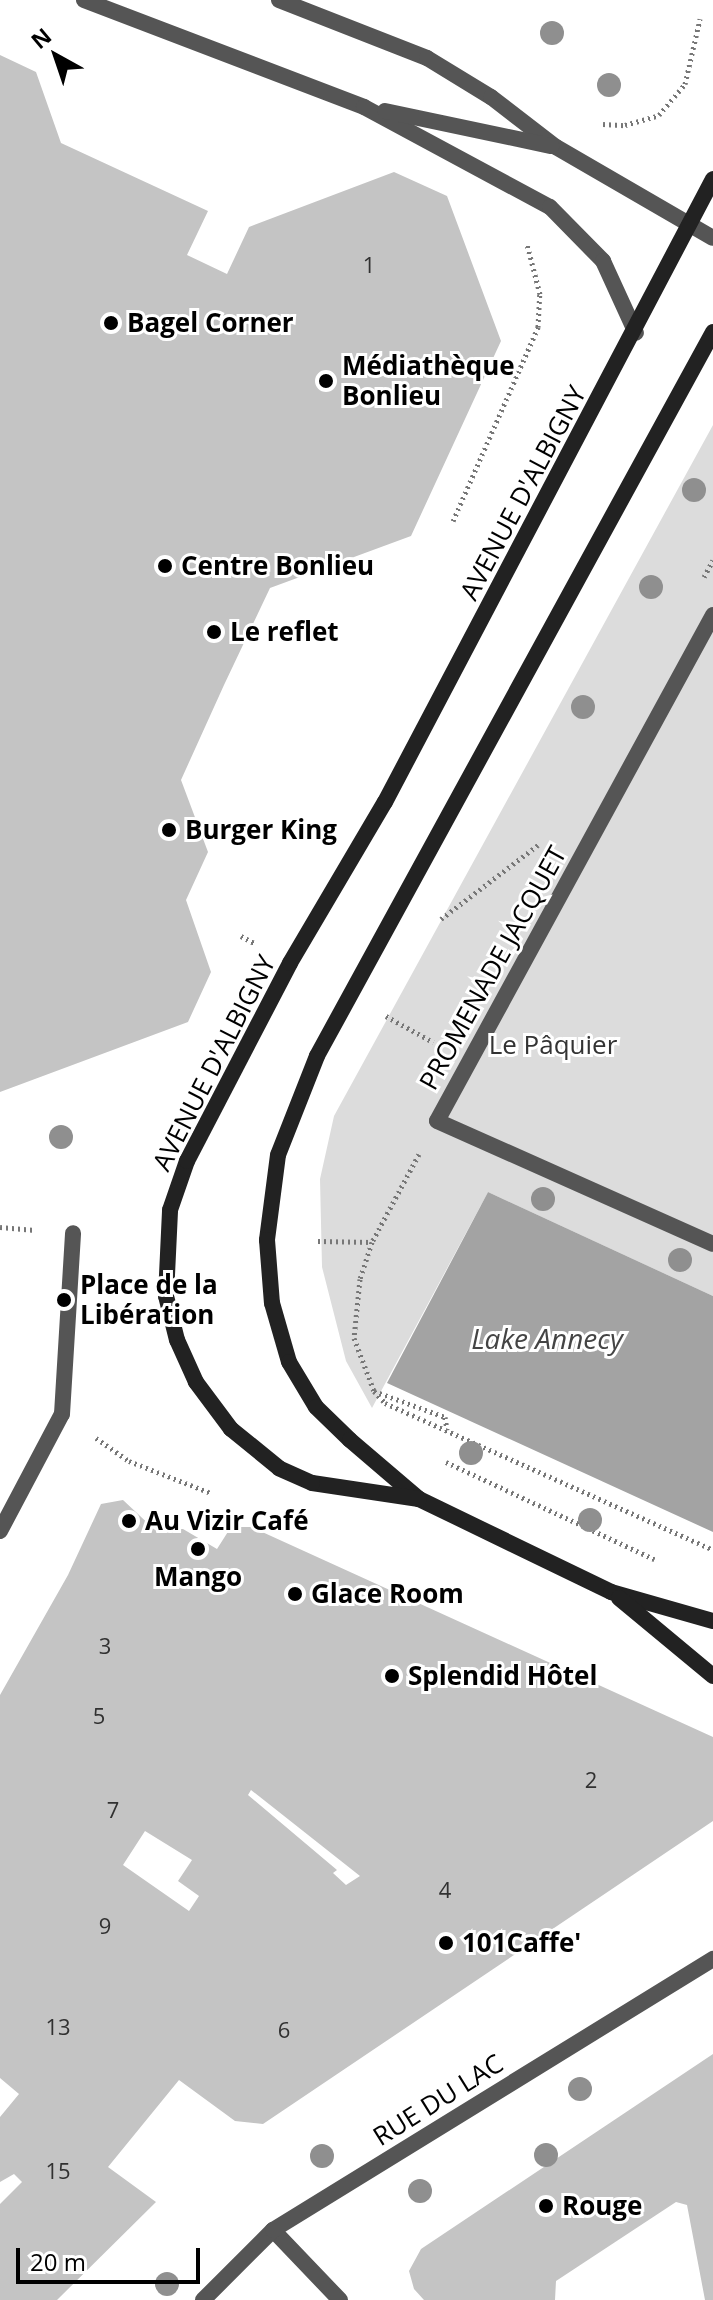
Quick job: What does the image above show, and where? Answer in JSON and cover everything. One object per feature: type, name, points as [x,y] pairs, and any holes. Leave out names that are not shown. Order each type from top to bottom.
[{"type":"main road","name":"AVENUE D'ALBIGNY","points":[[419,1499],[312,1483],[279,1468],[231,1429],[196,1382],[177,1340],[166,1296],[164,1250],[170,1210],[187,1161],[290,963],[385,802],[636,333],[713,179]]},
{"type":"main road","points":[[713,332],[317,1056],[278,1155],[270,1200],[267,1270],[289,1362],[316,1407],[419,1499],[611,1592],[713,1621]]},
{"type":"main road","points":[[611,1592],[713,1676]]},
{"type":"street","points":[[84,0],[364,107],[565,217],[603,261],[636,333]]},
{"type":"street","points":[[279,0],[427,58],[491,97],[556,147],[713,238]]},
{"type":"street","points":[[364,107],[556,147]]},
{"type":"street","name":"PROMENADE JACQUET","points":[[713,615],[437,1121],[713,1244]]},
{"type":"street","points":[[0,1531],[62,1414],[73,1233]]},
{"type":"street","name":"RUE DU LAC","points":[[203,2300],[273,2230],[713,1959]]},
{"type":"street","points":[[273,2230],[340,2300]]},
{"type":"path","points":[[599,124],[625,125],[659,115],[685,84],[700,19]]},
{"type":"path","points":[[453,521],[538,327],[540,294],[523,232]]},
{"type":"path","points":[[698,587],[713,560]]},
{"type":"path","points":[[430,929],[545,838]]},
{"type":"path","points":[[375,1009],[468,1061]]},
{"type":"path","points":[[437,1121],[372,1242],[360,1279],[354,1338],[374,1391],[385,1403],[713,1550]]},
{"type":"path","points":[[318,1241],[372,1242]]},
{"type":"path","points":[[374,1391],[445,1417],[447,1431]]},
{"type":"path","points":[[62,1414],[129,1461],[211,1493]]},
{"type":"path","points":[[432,1456],[656,1560]]},
{"type":"green space","name":"Le Pâquier","points":[[713,425],[713,1296],[488,1192],[372,1408],[346,1361],[322,1267],[320,1179],[334,1116]]},
{"type":"water","name":"Lake Annecy","points":[[488,1192],[713,1296],[713,1532],[387,1383]]},
{"type":"building","name":"Centre Bonlieu","points":[[0,55],[36,72],[61,143],[208,211],[187,255],[227,274],[249,227],[394,172],[447,196],[501,341],[411,536],[270,588],[224,685],[181,780],[208,852],[186,900],[211,972],[188,1022],[0,1092]]},
{"type":"building","points":[[123,1500],[155,1530],[183,1529],[217,1549],[231,1527],[251,1527],[713,1737],[713,1821],[263,2124],[235,2121],[179,2080],[108,2167],[156,2202],[57,2300],[0,2300],[0,2204],[22,2182],[14,2174],[0,2182],[0,2117],[19,2094],[0,2078],[0,1695],[68,1575],[101,1504]],"holes":[[[251,1790],[360,1876],[346,1885],[333,1873],[337,1870],[248,1795]],[[145,1831],[192,1860],[178,1881],[199,1896],[189,1911],[123,1865]]]},
{"type":"building","points":[[713,2054],[713,2300],[705,2300],[687,2205],[676,2202],[556,2281],[555,2300],[424,2300],[414,2289],[409,2271],[421,2249]]},
{"type":"place","name":"Bagel Corner","points":[[111,323]]},
{"type":"place","name":"Médiathèque Bonlieu","points":[[326,381]]},
{"type":"place","name":"Centre Bonlieu","points":[[165,566]]},
{"type":"place","name":"Le reflet","points":[[214,632]]},
{"type":"place","name":"Burger King","points":[[169,830]]},
{"type":"place","name":"Place de la Libération","points":[[64,1300]]},
{"type":"place","name":"Au Vizir Café","points":[[129,1521]]},
{"type":"place","name":"Mango","points":[[198,1549]]},
{"type":"place","name":"Glace Room","points":[[295,1594]]},
{"type":"place","name":"Splendid Hôtel","points":[[392,1676]]},
{"type":"place","name":"101Caffe'","points":[[446,1943]]},
{"type":"place","name":"Rouge","points":[[546,2206]]}]
